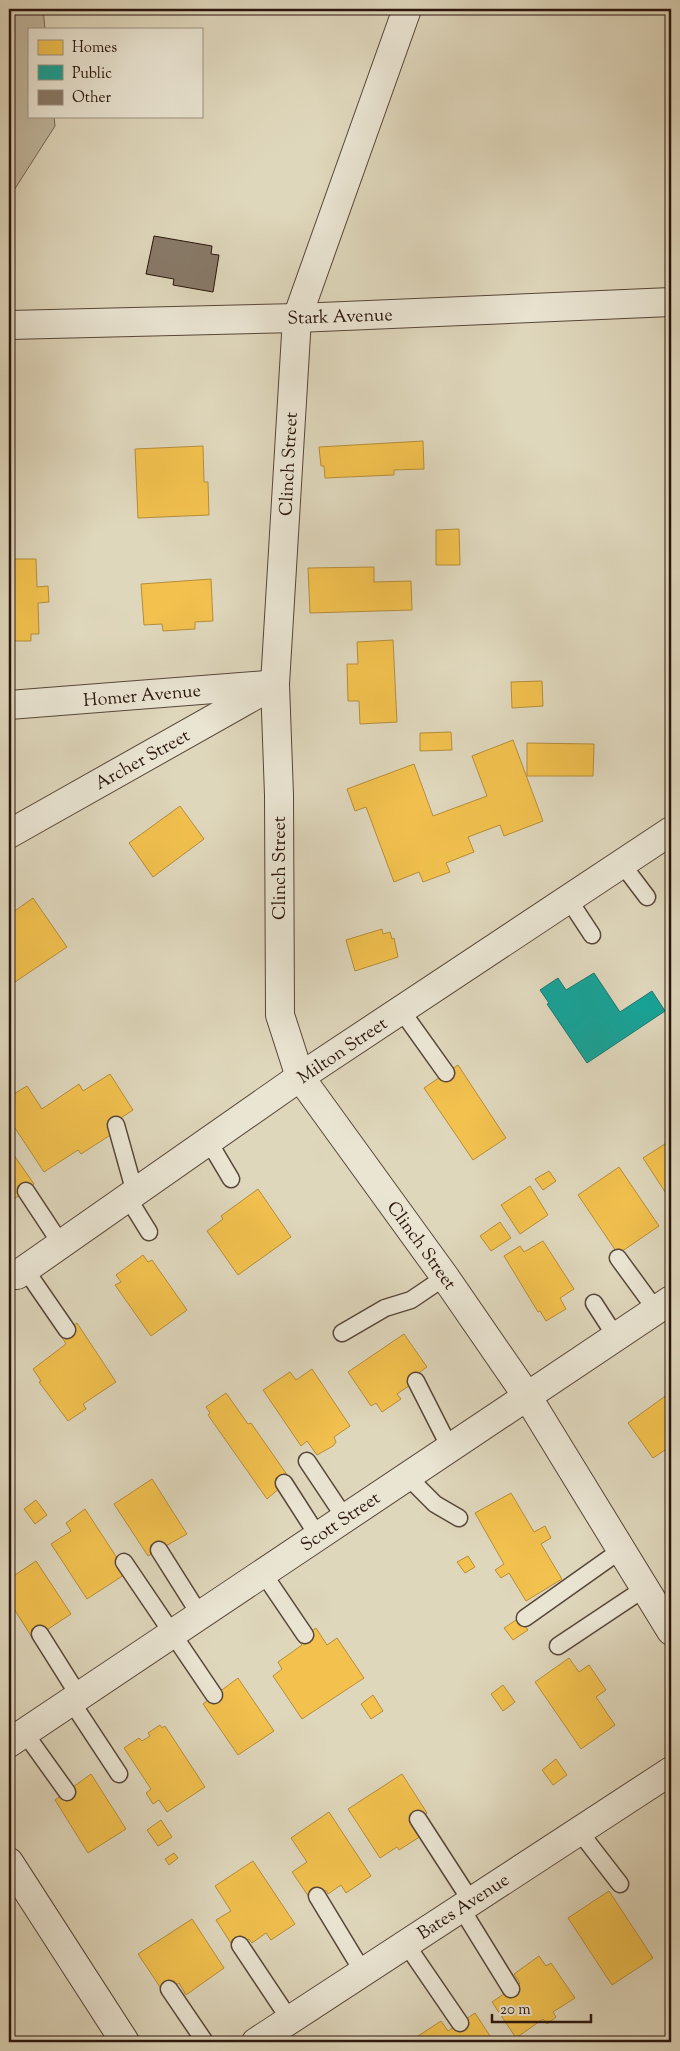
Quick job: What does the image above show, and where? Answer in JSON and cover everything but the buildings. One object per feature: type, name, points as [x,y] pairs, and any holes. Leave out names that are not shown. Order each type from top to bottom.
[{"type":"street","name":"Clinch Street","points":[[408,9],[297,318],[275,684],[279,795],[280,1015],[300,1077],[445,1277],[527,1396],[671,1631]]},
{"type":"street","name":"Stark Avenue","points":[[9,325],[297,318],[671,302]]},
{"type":"street","name":"Homer Avenue","points":[[9,705],[275,684]]},
{"type":"street","name":"Archer Street","points":[[9,834],[275,684]]},
{"type":"street","name":"Milton Street","points":[[21,1272],[300,1077],[671,832]]},
{"type":"street","name":"Scott Street","points":[[16,1737],[663,1305]]},
{"type":"street","name":"Bates Avenue","points":[[263,2040],[290,2020],[671,1771]]},
{"type":"street","points":[[9,1862],[125,2042]]},
{"type":"lane","points":[[622,864],[647,896]]},
{"type":"lane","points":[[569,900],[592,935]]},
{"type":"lane","points":[[401,1010],[446,1073]]},
{"type":"lane","points":[[116,1126],[132,1195],[149,1232]]},
{"type":"lane","points":[[209,1142],[231,1179]]},
{"type":"lane","points":[[26,1191],[61,1244]]},
{"type":"lane","points":[[618,1258],[663,1305]]},
{"type":"lane","points":[[21,1272],[67,1330]]},
{"type":"lane","points":[[342,1333],[385,1308],[411,1300],[445,1277]]},
{"type":"lane","points":[[594,1303],[616,1337]]},
{"type":"lane","points":[[416,1381],[450,1448]]},
{"type":"lane","points":[[308,1461],[345,1518]]},
{"type":"lane","points":[[407,1476],[435,1504],[458,1518]]},
{"type":"lane","points":[[284,1483],[318,1536]]},
{"type":"lane","points":[[159,1550],[200,1615]]},
{"type":"lane","points":[[525,1618],[621,1550]]},
{"type":"lane","points":[[124,1562],[214,1695]]},
{"type":"lane","points":[[263,1573],[305,1635]]},
{"type":"lane","points":[[558,1646],[645,1588]]},
{"type":"lane","points":[[40,1634],[119,1774]]},
{"type":"lane","points":[[16,1737],[67,1792]]},
{"type":"lane","points":[[418,1819],[511,1989]]},
{"type":"lane","points":[[579,1831],[620,1884]]},
{"type":"lane","points":[[317,1896],[363,1972]]},
{"type":"lane","points":[[406,1944],[460,2023]]},
{"type":"lane","points":[[240,1945],[290,2020]]},
{"type":"lane","points":[[169,1989],[205,2042]]},
{"type":"shaded area","points":[[9,9],[43,9],[45,28],[28,28],[28,118],[54,118],[55,126],[9,198]]}]
